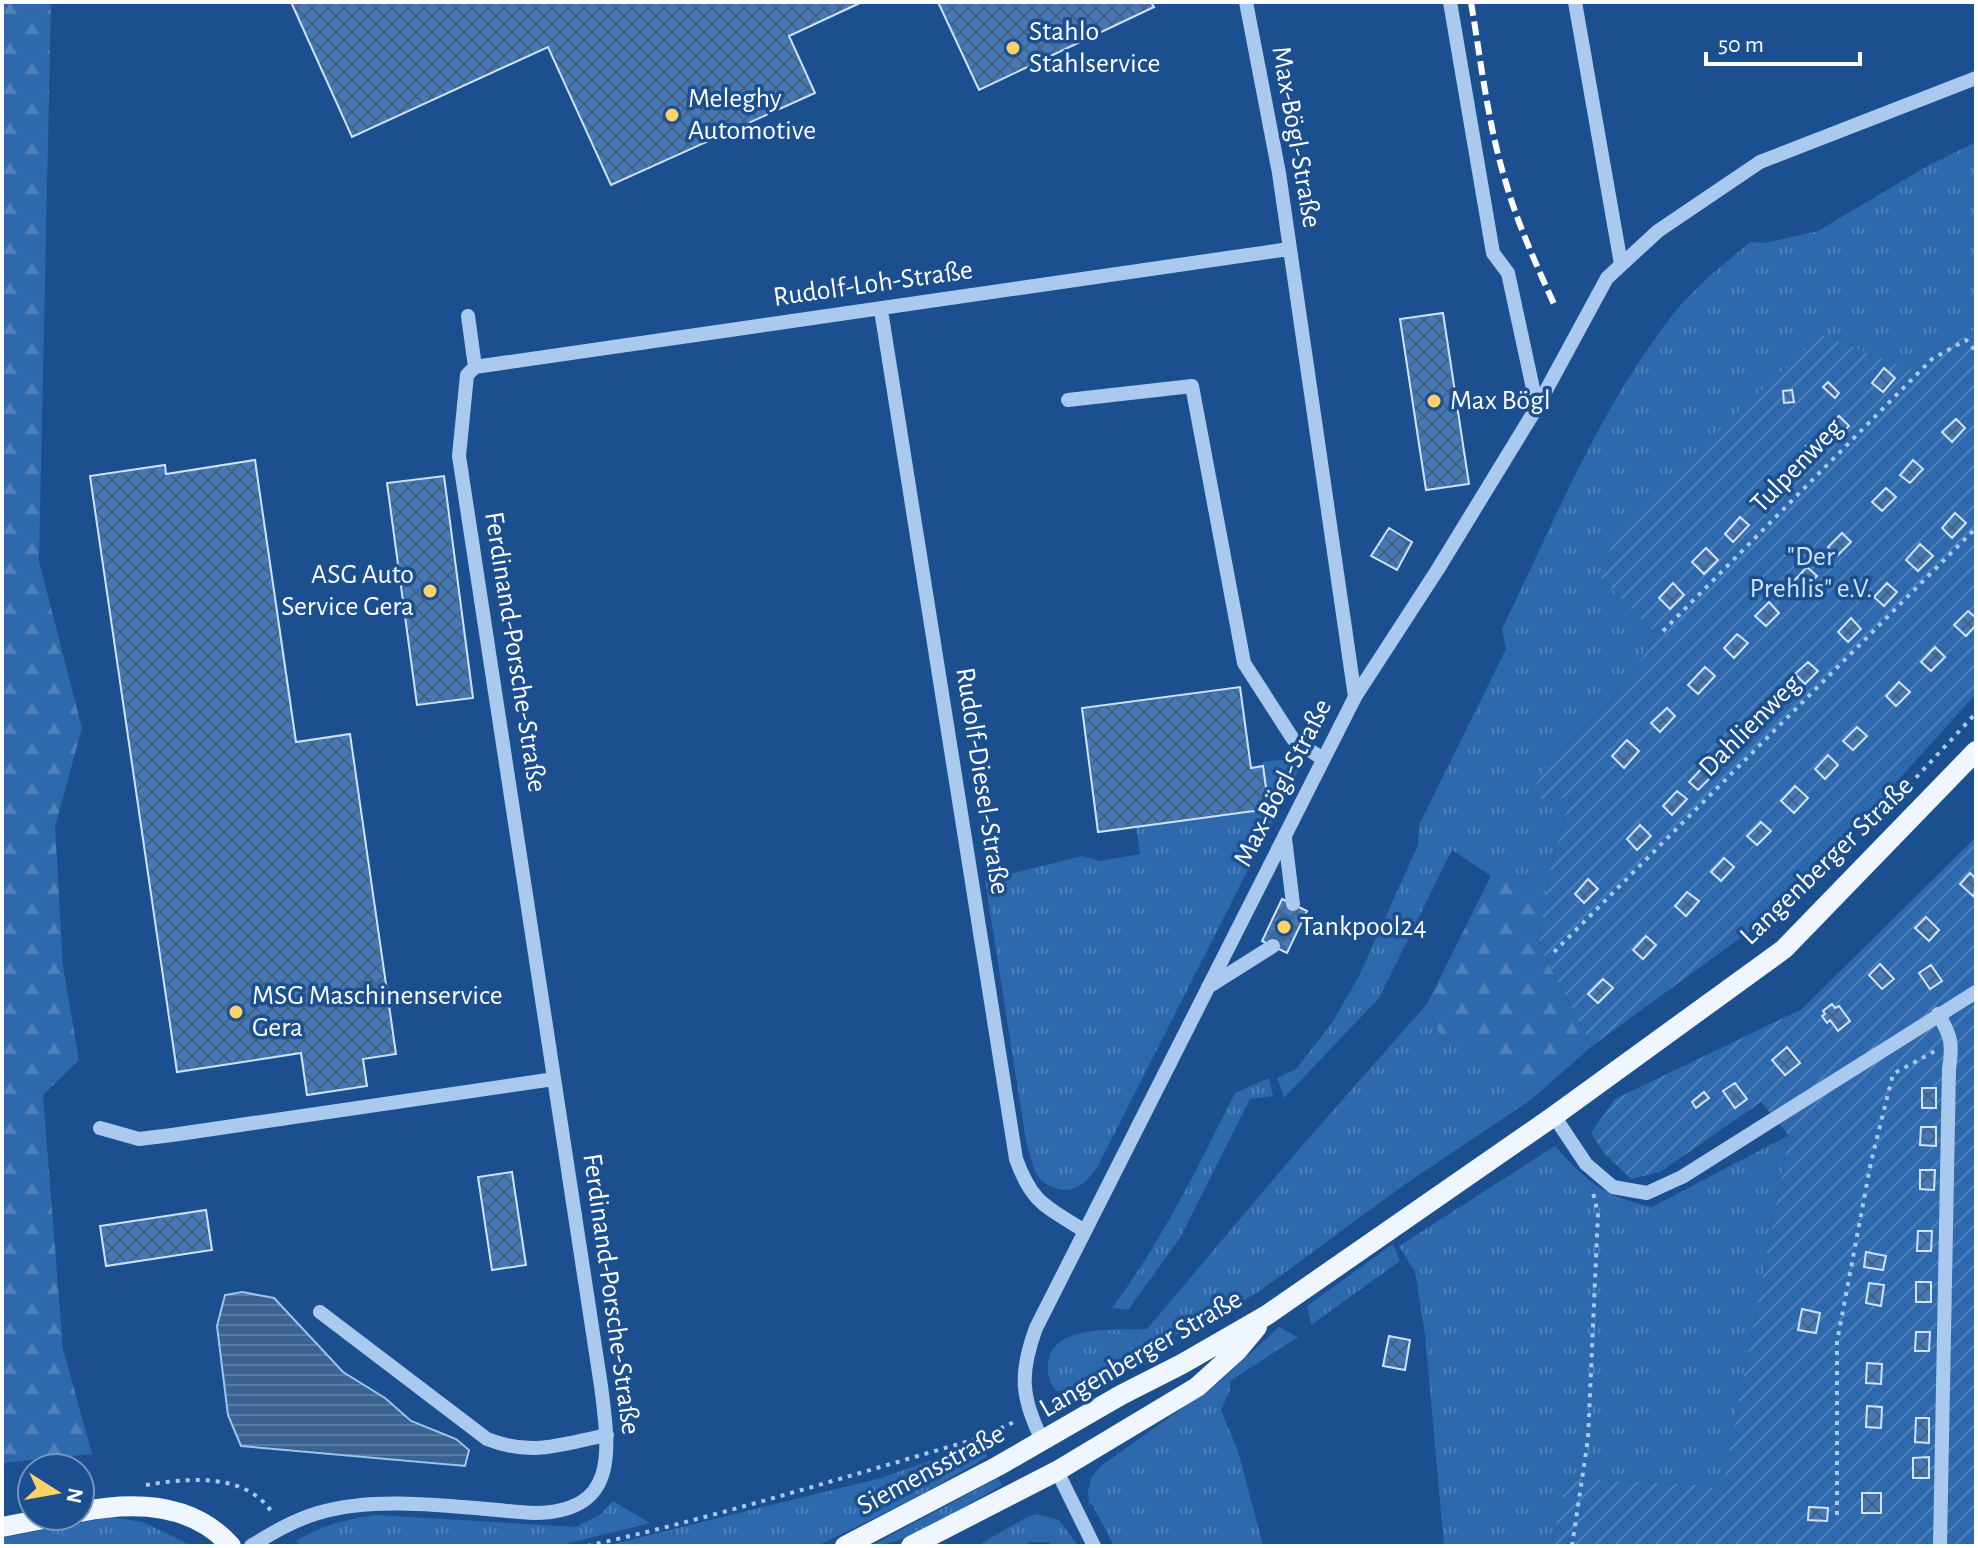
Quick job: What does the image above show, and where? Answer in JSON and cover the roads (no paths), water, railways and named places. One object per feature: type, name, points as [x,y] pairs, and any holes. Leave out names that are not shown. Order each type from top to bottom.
[{"type":"main road","name":"Langenberger Straße","points":[[1043,1442],[1121,1395],[1267,1315],[1554,1116],[1784,949],[1976,751]]},
{"type":"main road","name":"Langenberger Straße","points":[[1057,1471],[1197,1387],[1237,1351],[1267,1315]]},
{"type":"main road","points":[[1043,1442],[1057,1471]]},
{"type":"main road","name":"Siemensstraße","points":[[845,1546],[927,1506],[1043,1442]]},
{"type":"main road","name":"Siemensstraße","points":[[911,1546],[1057,1471]]},
{"type":"main road","points":[[96,1509],[121,1504],[183,1512],[223,1537],[231,1546]]},
{"type":"street","name":"Max-Bögl-Straße","points":[[1043,1442],[1029,1415],[1025,1393],[1025,1357],[1036,1328],[1355,697],[1279,173],[1246,2]]},
{"type":"street","points":[[1450,2],[1493,253],[1508,273],[1537,407]]},
{"type":"street","points":[[1575,2],[1621,264]]},
{"type":"street","points":[[1355,697],[1537,407],[1607,278],[1621,264],[1658,231],[1760,162],[1976,78]]},
{"type":"street","name":"Rudolf-Loh-Straße","points":[[471,371],[1289,249]]},
{"type":"street","name":"Rudolf-Diesel-Straße","points":[[881,310],[1016,1159],[1026,1187],[1042,1204],[1083,1230]]},
{"type":"street","name":"Ferdinand-Porsche-Straße","points":[[251,1546],[315,1513],[366,1504],[535,1513],[573,1508],[587,1500],[598,1487],[607,1455],[607,1435],[459,456],[471,371],[468,316]]},
{"type":"street","points":[[1068,400],[1192,386],[1244,663],[1293,739],[1323,759]]},
{"type":"street","points":[[1285,838],[1293,904]]},
{"type":"street","points":[[1208,987],[1273,946]]},
{"type":"street","points":[[1554,1116],[1586,1164],[1613,1187],[1647,1193],[1682,1177],[1976,992]]},
{"type":"street","points":[[1938,1014],[1950,1034],[1951,1042],[1940,1546]]},
{"type":"street","points":[[100,1128],[139,1139],[150,1138],[554,1079]]},
{"type":"street","points":[[320,1312],[487,1439],[510,1448],[532,1450],[607,1435]]},
{"type":"street","points":[[1057,1471],[1094,1546]]},
{"type":"tunnel","points":[[1273,946],[1293,904]]},
{"type":"railway","points":[[1471,2],[1500,161],[1522,229],[1554,304]]},
{"type":"place","name":"Stahlo Stahlservice","points":[[1013,48]]},
{"type":"place","name":"Meleghy Automotive","points":[[672,115]]},
{"type":"place","name":"Max Bögl","points":[[1434,401]]},
{"type":"place","name":"ASG Auto Service Gera","points":[[430,591]]},
{"type":"place","name":"Tankpool24","points":[[1284,927]]},
{"type":"place","name":"MSG Maschinenservice Gera","points":[[236,1012]]},
{"type":"park label","name":"\"Der Prehlis\" e.V.","points":[[1811,573]]}]
